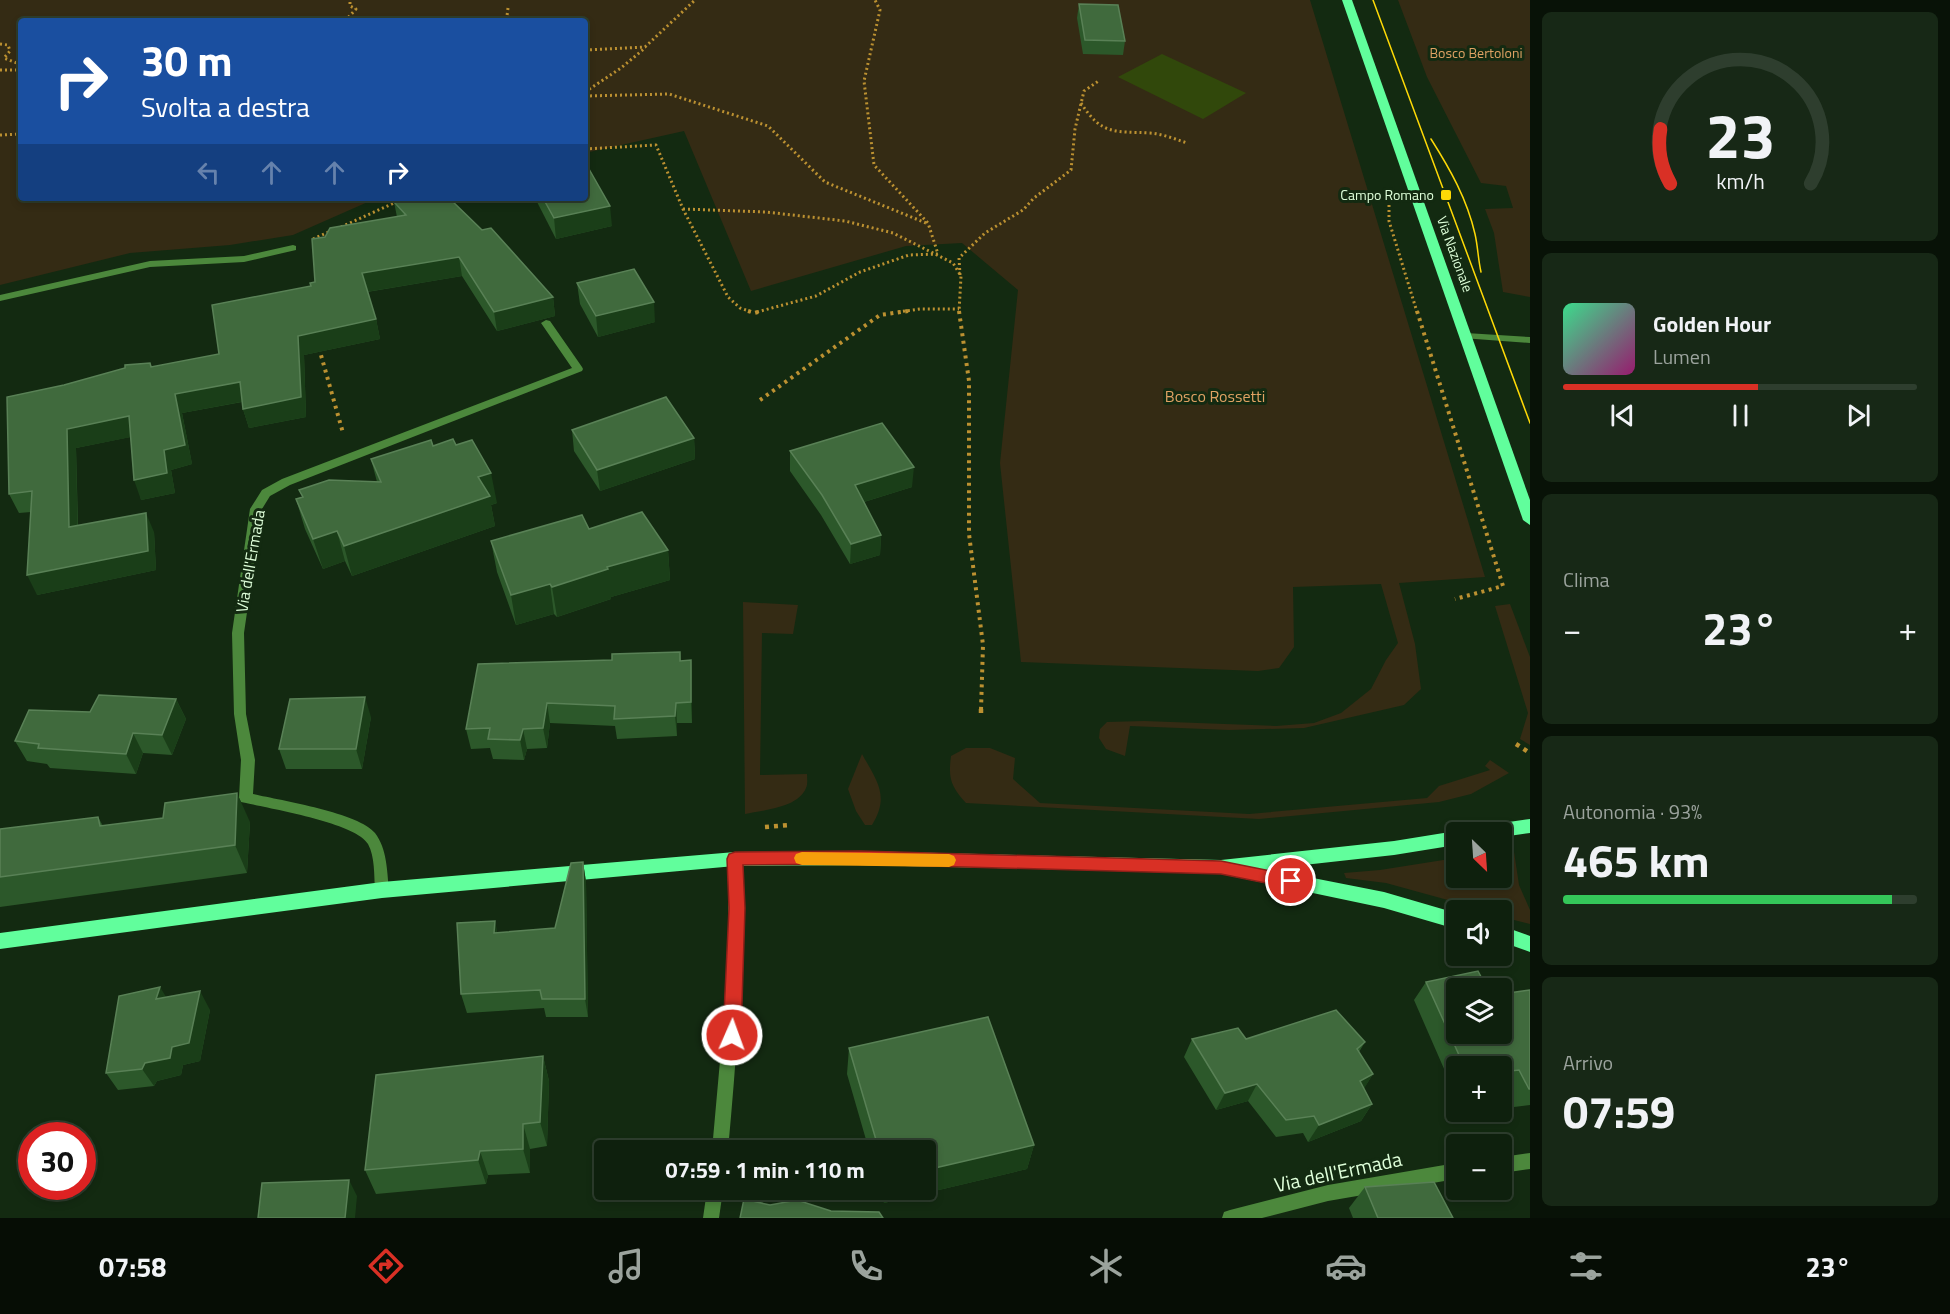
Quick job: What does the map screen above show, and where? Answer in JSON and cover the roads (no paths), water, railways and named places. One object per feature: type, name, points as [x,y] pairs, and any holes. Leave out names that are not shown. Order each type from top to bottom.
[{"type":"main road","name":"Via Nazionale","points":[[1347,0],[1530,520]]},
{"type":"main road","points":[[1512,829],[1530,826]]},
{"type":"main road","points":[[0,941],[382,891],[735,859],[860,858],[1221,867],[1394,848],[1446,840]]},
{"type":"main road","points":[[1221,867],[1384,900],[1446,918]]},
{"type":"main road","points":[[1512,938],[1530,944]]},
{"type":"street","points":[[0,298],[150,264],[244,259],[293,248]]},
{"type":"street","name":"Via dell'Ermada","points":[[382,891],[379,855],[367,834],[334,819],[246,798],[248,760],[240,714],[238,633],[256,509],[266,493],[286,482],[578,369],[546,323]]},
{"type":"street","points":[[1466,336],[1530,340]]},
{"type":"street","points":[[721,1140],[732,1035],[737,908],[735,859]]},
{"type":"street","points":[[1512,1164],[1530,1161]]},
{"type":"street","name":"Via dell'Ermada","points":[[1230,1218],[1328,1193],[1446,1173]]},
{"type":"street","points":[[711,1218],[714,1200]]},
{"type":"tram line","points":[[1373,0],[1530,423]]},
{"type":"tram line","points":[[1431,139],[1463,196],[1475,234],[1481,272]]},
{"type":"place","name":"Campo Romano","points":[[1446,195]]},
{"type":"park label","name":"Bosco Bertoloni","points":[[1476,53]]},
{"type":"park label","name":"Bosco Rossetti","points":[[1215,396]]}]
